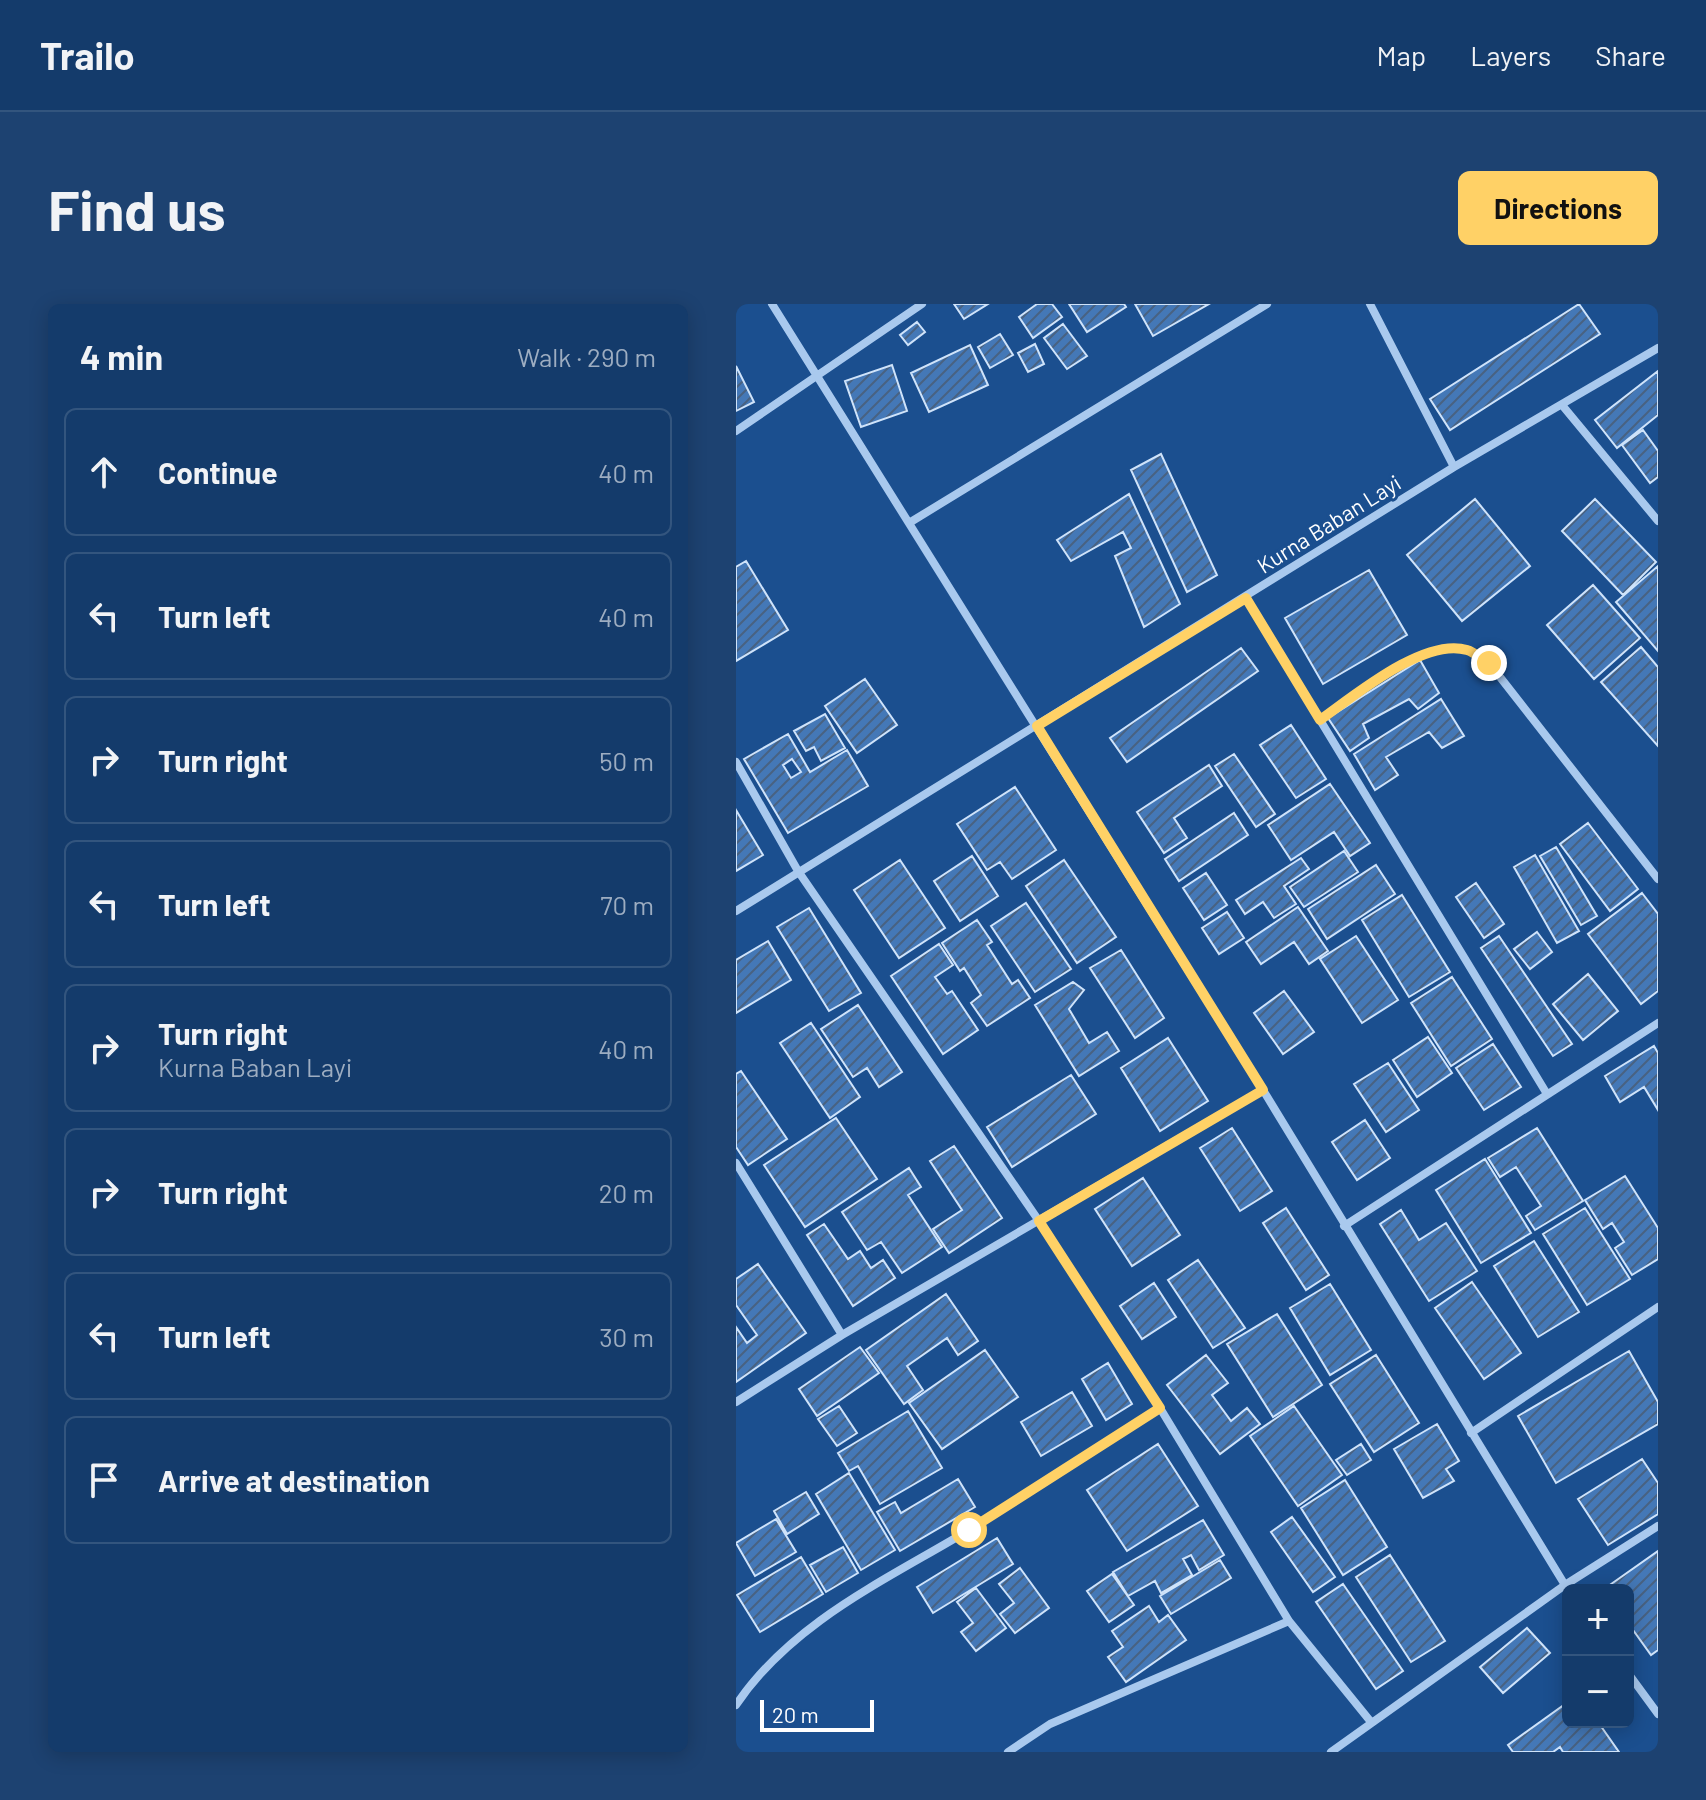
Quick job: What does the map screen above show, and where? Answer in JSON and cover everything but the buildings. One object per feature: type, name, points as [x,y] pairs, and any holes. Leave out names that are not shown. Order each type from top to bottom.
[{"type":"street","points":[[772,304],[1263,1090],[1564,1584]]},
{"type":"street","points":[[736,431],[922,304]]},
{"type":"street","points":[[909,523],[1267,304]]},
{"type":"street","points":[[1370,304],[1454,467]]},
{"type":"street","name":"Kurna Baban Layi","points":[[736,911],[1454,467],[1658,348]]},
{"type":"street","points":[[1562,405],[1658,521]]},
{"type":"street","points":[[1246,598],[1547,1094]]},
{"type":"street","points":[[1320,720],[1404,662],[1446,648],[1468,650],[1489,663],[1658,879]]},
{"type":"street","points":[[736,762],[798,871],[1039,1221],[1160,1408],[1289,1621],[1371,1722]]},
{"type":"street","points":[[1344,1226],[1658,1023]]},
{"type":"street","points":[[736,1402],[842,1335],[1263,1090]]},
{"type":"street","points":[[736,1163],[842,1335]]},
{"type":"street","points":[[1471,1433],[1658,1307]]},
{"type":"street","points":[[736,1705],[788,1646],[835,1609],[969,1530],[1160,1408]]},
{"type":"street","points":[[1571,1584],[1658,1526]]},
{"type":"street","points":[[1331,1752],[1562,1590]]},
{"type":"street","points":[[1008,1752],[1050,1724],[1289,1621]]},
{"type":"street","points":[[1634,1681],[1658,1714]]},
{"type":"route","points":[[969,1530],[1160,1408],[1039,1221],[1263,1090],[1037,726],[1246,598],[1320,720],[1404,662],[1446,648],[1468,650],[1489,663]]}]
